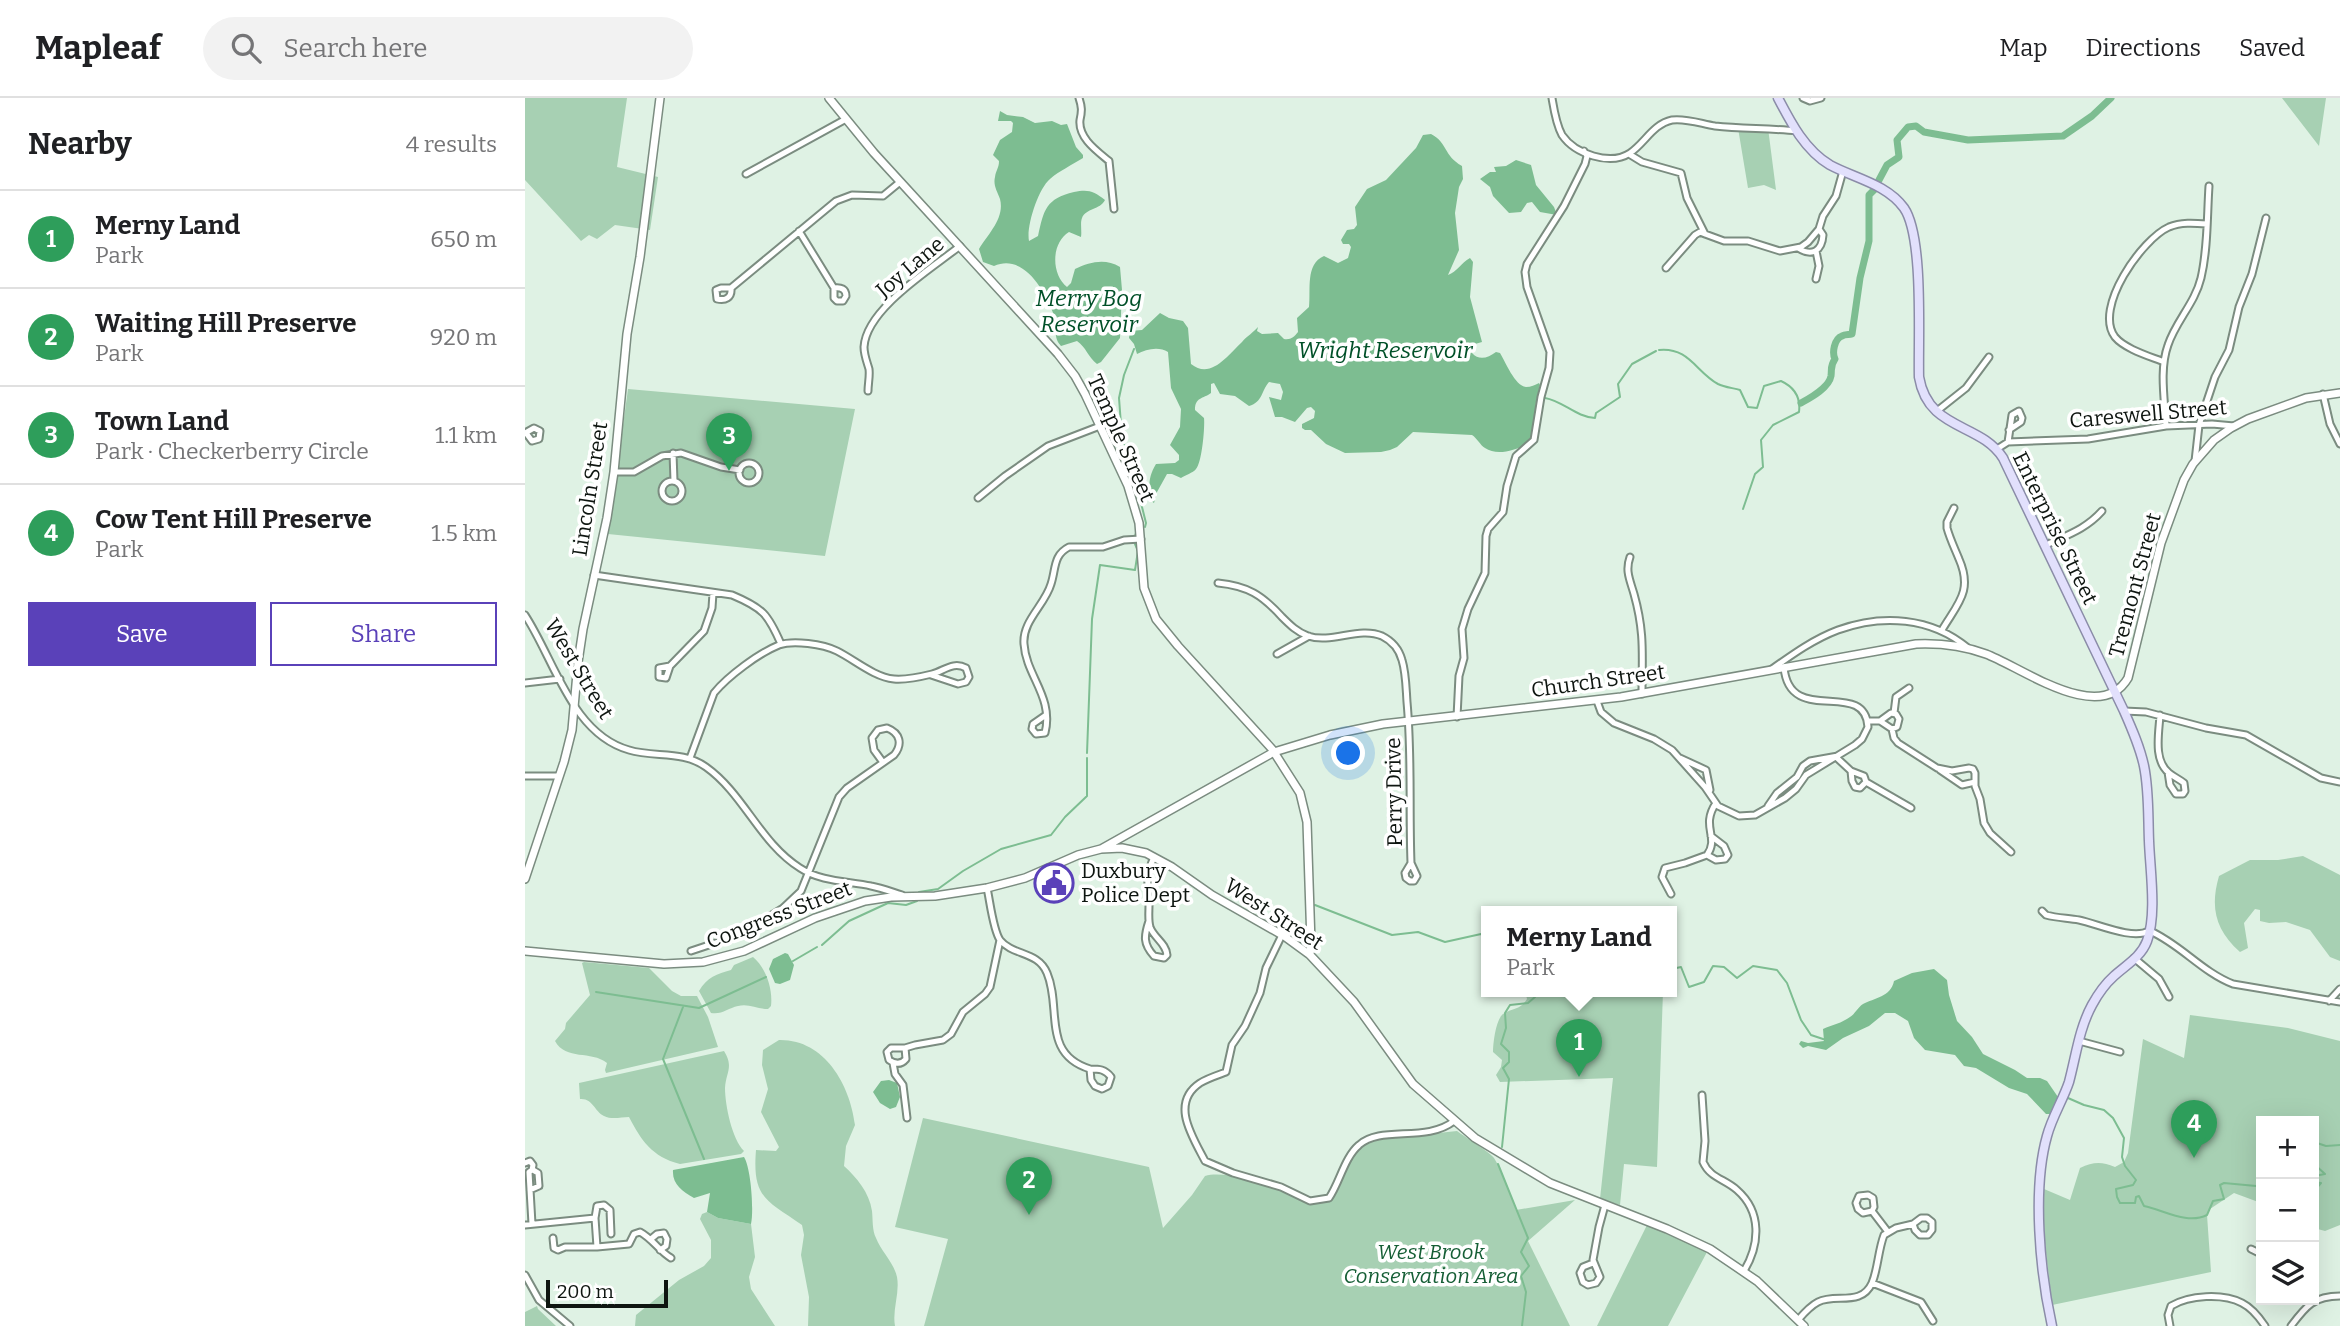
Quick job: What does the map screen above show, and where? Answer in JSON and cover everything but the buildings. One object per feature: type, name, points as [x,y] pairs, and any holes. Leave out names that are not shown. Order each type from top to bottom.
[{"type":"main road","name":"Lincoln Street","points":[[525,879],[572,730],[578,662],[614,472],[627,334],[640,257],[660,98]]},
{"type":"main road","name":"Temple Street","points":[[829,98],[900,182],[1067,366],[1085,394],[1128,486],[1136,511],[1141,539],[1143,588],[1156,619],[1274,752],[1298,788],[1305,809],[1310,954]]},
{"type":"main road","name":"Enterprise Street","points":[[1778,98],[1797,131],[1819,156],[1889,194],[1903,206],[1910,219],[1917,274],[1919,377],[1924,395],[1948,421],[1982,438],[1997,449],[2008,466],[2114,691]]},
{"type":"main road","name":"Careswell Street","points":[[2234,426],[2297,401],[2323,394],[2340,393]]},
{"type":"main road","name":"Tremont Street","points":[[2114,691],[2122,686],[2129,676],[2161,543],[2184,480],[2195,461],[2214,440],[2234,426]]},
{"type":"main road","name":"Church Street","points":[[1101,849],[1274,752],[1330,735],[1409,721],[1597,701],[1916,644],[1935,643],[1969,649],[1996,658],[2078,696],[2097,697],[2114,691]]},
{"type":"main road","points":[[2049,1323],[2039,1214],[2046,1136],[2067,1090],[2086,1017],[2107,983],[2145,946],[2150,930],[2146,778],[2138,742],[2114,691]]},
{"type":"main road","points":[[1123,838],[1133,850]]},
{"type":"main road","name":"West Street","points":[[907,896],[935,896],[987,888],[1025,878],[1078,855],[1101,849],[1133,850],[1154,857],[1310,954],[1354,1002],[1413,1084],[1491,1150],[1550,1183],[1689,1238],[1744,1271],[1777,1298],[1801,1323]]},
{"type":"main road","name":"Congress Street","points":[[525,954],[664,964],[703,962],[744,951],[840,908],[865,901],[907,896]]},
{"type":"street","points":[[1079,98],[1082,108],[1082,132],[1091,146],[1109,161],[1114,209]]},
{"type":"street","points":[[1552,98],[1562,135],[1584,151],[1609,159],[1629,153],[1659,126],[1671,121],[1797,131]]},
{"type":"street","points":[[1803,98],[1810,101],[1821,98]]},
{"type":"street","points":[[746,174],[846,120]]},
{"type":"street","points":[[1457,717],[1459,676],[1464,658],[1463,621],[1485,573],[1485,540],[1488,529],[1503,512],[1516,456],[1534,440],[1549,368],[1548,344],[1527,287],[1525,272],[1527,264],[1564,206],[1585,164],[1587,156],[1584,151]]},
{"type":"street","points":[[1629,153],[1642,162],[1681,173],[1687,198],[1705,234]]},
{"type":"street","points":[[1666,268],[1695,234],[1700,232],[1724,242],[1748,241],[1780,251],[1798,248],[1808,242],[1819,229],[1823,216],[1836,196],[1843,171]]},
{"type":"street","points":[[730,288],[825,209],[843,198],[857,195],[883,196],[900,182]]},
{"type":"street","points":[[2166,426],[2164,362],[2173,334],[2197,290],[2204,259],[2209,186]]},
{"type":"street","points":[[2195,461],[2199,425],[2215,377],[2229,350],[2266,218]]},
{"type":"street","points":[[2164,362],[2116,337],[2112,330],[2111,315],[2115,293],[2130,266],[2162,230],[2181,223],[2207,224]]},
{"type":"street","points":[[1798,248],[1807,253],[1816,251],[1823,239],[1819,229]]},
{"type":"street","points":[[799,231],[834,288]]},
{"type":"street","name":"Joy Lane","points":[[867,391],[870,373],[864,346],[872,322],[905,289],[960,246]]},
{"type":"street","points":[[1816,251],[1819,266],[1816,279]]},
{"type":"street","points":[[1937,411],[1966,388],[1989,358]]},
{"type":"street","points":[[2323,394],[2330,424],[2340,444]]},
{"type":"street","points":[[978,498],[1048,446],[1100,426]]},
{"type":"street","name":"Careswell Street","points":[[1997,449],[2008,442],[2101,437],[2166,426],[2234,426]]},
{"type":"street","points":[[2008,442],[2009,430]]},
{"type":"street","points":[[614,472],[641,470],[662,456],[673,453],[688,454],[712,464],[740,470]]},
{"type":"street","points":[[673,453],[674,481]]},
{"type":"street","points":[[1942,630],[1966,585],[1965,575],[1947,528],[1954,508]]},
{"type":"street","points":[[2046,545],[2092,522],[2102,511]]},
{"type":"street","points":[[1046,715],[1045,700],[1028,660],[1024,640],[1028,625],[1051,585],[1057,558],[1069,547],[1103,547],[1124,540],[1141,539]]},
{"type":"street","points":[[1630,557],[1627,572],[1637,603],[1643,639],[1641,694]]},
{"type":"street","points":[[594,575],[732,595],[765,614],[781,644]]},
{"type":"street","points":[[1218,583],[1251,590],[1294,628],[1309,636]]},
{"type":"street","points":[[670,666],[704,631],[712,608],[713,593]]},
{"type":"street","name":"West Street","points":[[525,615],[574,704],[590,727],[607,741],[632,751],[690,758],[714,774],[780,853],[808,873],[907,896]]},
{"type":"street","points":[[1769,670],[1802,648],[1849,627],[1900,621],[1920,622],[1942,630],[1969,649]]},
{"type":"street","name":"Perry Drive","points":[[1309,636],[1329,638],[1370,634],[1383,637],[1392,643],[1402,660],[1409,721],[1411,863]]},
{"type":"street","points":[[1277,654],[1309,636]]},
{"type":"street","points":[[690,758],[714,692],[751,662],[781,644],[818,645],[834,649],[891,679],[931,674],[958,665],[967,668],[968,677],[966,682],[958,684],[931,674]]},
{"type":"street","points":[[1597,701],[1601,712],[1609,719],[1654,739],[1680,758],[1725,811],[1739,816],[1755,815],[1793,792],[1806,775],[1862,739],[1868,727],[1858,708],[1849,703],[1807,699],[1795,695],[1787,682],[1784,667]]},
{"type":"street","points":[[525,683],[560,679]]},
{"type":"street","points":[[1894,713],[1896,697],[1909,688]]},
{"type":"street","points":[[2124,711],[2160,715],[2206,728],[2246,735],[2321,778],[2340,782]]},
{"type":"street","points":[[1880,722],[1887,715],[1894,713]]},
{"type":"street","points":[[1892,729],[1897,727],[1899,722],[1894,713]]},
{"type":"street","points":[[2160,715],[2159,754],[2168,772]]},
{"type":"street","points":[[1867,721],[1880,722],[1892,729],[1898,743],[1957,783],[1967,785],[1975,782]]},
{"type":"street","points":[[691,951],[733,937],[773,915],[801,891],[839,797],[882,761],[894,755],[900,744],[897,734],[887,728],[878,730],[872,738],[874,750],[882,761]]},
{"type":"street","points":[[1839,756],[1851,771],[1864,776],[1866,782],[1911,808]]},
{"type":"street","points":[[1766,808],[1777,793],[1797,777],[1803,766],[1810,761],[1839,756]]},
{"type":"street","points":[[1680,758],[1706,770],[1711,794]]},
{"type":"street","points":[[1937,768],[1952,771],[1969,768],[1975,773],[1981,814],[1987,829],[2011,852]]},
{"type":"street","points":[[1851,771],[1855,786],[1860,788],[1866,782]]},
{"type":"street","points":[[525,776],[559,776]]},
{"type":"street","points":[[1671,894],[1662,877],[1665,868],[1707,855],[1712,846],[1709,813],[1716,803]]},
{"type":"street","points":[[1707,855],[1716,860],[1725,859],[1728,855],[1724,846],[1711,836]]},
{"type":"street","points":[[1149,921],[1155,936],[1167,949],[1164,958],[1154,956],[1146,945],[1144,936],[1149,921],[1150,901],[1146,882],[1154,857]]},
{"type":"street","points":[[987,888],[1000,940],[1008,947],[1034,957],[1043,965],[1050,980],[1060,1046],[1072,1059],[1090,1069],[1107,1072],[1111,1077],[1108,1086],[1102,1089],[1095,1086],[1091,1080],[1090,1069]]},
{"type":"street","points":[[2042,911],[2050,916],[2113,930],[2139,934],[2150,930],[2233,984],[2340,1002]]},
{"type":"street","points":[[1282,935],[1266,968],[1245,1026],[1232,1045],[1226,1072],[1201,1083],[1187,1096],[1183,1115],[1209,1164],[1315,1201],[1329,1198],[1351,1153],[1364,1141],[1378,1136],[1434,1131],[1454,1121]]},
{"type":"street","points":[[907,1118],[903,1085],[889,1060],[889,1049],[943,1040],[951,1034],[963,1012],[990,987],[1000,940]]},
{"type":"street","points":[[2134,958],[2159,979],[2169,997]]},
{"type":"street","points":[[2329,1000],[2340,989]]},
{"type":"street","points":[[2079,1041],[2120,1052]]},
{"type":"street","points":[[893,1063],[905,1060],[905,1048]]},
{"type":"street","points":[[1702,1096],[1705,1141],[1702,1159],[1705,1167],[1715,1177],[1737,1190],[1750,1207],[1755,1220],[1756,1245],[1744,1271]]},
{"type":"street","points":[[525,1163],[531,1162],[529,1171],[538,1173],[539,1186],[530,1190],[528,1225],[595,1219]]},
{"type":"street","points":[[597,1247],[597,1206],[604,1205],[610,1210],[611,1234]]},
{"type":"street","points":[[1593,1263],[1605,1205]]},
{"type":"street","points":[[1872,1212],[1888,1232]]},
{"type":"street","points":[[1801,1323],[1809,1307],[1818,1302],[1857,1297],[1865,1292],[1872,1283],[1884,1235],[1913,1224]]},
{"type":"street","points":[[553,1238],[554,1248],[558,1250],[565,1247],[628,1244],[634,1234],[640,1233],[671,1258]]},
{"type":"street","points":[[651,1240],[657,1234],[664,1233],[666,1246],[660,1250]]},
{"type":"street","points":[[2251,1249],[2256,1252]]},
{"type":"street","points":[[525,1275],[539,1300],[570,1326]]},
{"type":"street","points":[[1872,1283],[1921,1302],[1933,1321]]},
{"type":"street","points":[[2319,1298],[2340,1296]]},
{"type":"street","points":[[2170,1326],[2168,1315],[2171,1306],[2185,1300],[2227,1298],[2243,1303],[2254,1311],[2265,1326]]},
{"type":"street","points":[[2291,1326],[2310,1305]]},
{"type":"green space","points":[[525,98],[627,98],[617,167],[658,177],[650,230],[615,225],[597,239],[589,235],[581,241],[525,180]]},
{"type":"green space","points":[[2282,98],[2326,98],[2319,146]]},
{"type":"green space","points":[[1738,128],[1768,128],[1776,190],[1764,185],[1748,188]]},
{"type":"green space","points":[[628,389],[855,409],[825,556],[608,534]]},
{"type":"green space","points":[[2303,856],[2340,875],[2340,961],[2330,957],[2310,930],[2286,922],[2260,921],[2260,910],[2255,909],[2244,923],[2248,948],[2240,952],[2225,935],[2217,917],[2215,898],[2219,876],[2250,860],[2278,860]]},
{"type":"green space","points":[[753,957],[768,979],[771,1006],[768,1009],[742,1005],[711,1013],[699,991],[705,982]]},
{"type":"green space","points":[[582,963],[649,968],[672,991],[681,996],[697,996],[708,1017],[718,1047],[606,1073],[607,1063],[601,1059],[566,1051],[555,1041],[565,1029],[566,1023],[590,995]]},
{"type":"green space","points":[[1663,997],[1657,1167],[1624,1164],[1620,1205],[1600,1199],[1613,1078],[1500,1082],[1496,1075],[1502,1060],[1493,1052],[1498,1021],[1503,1014],[1519,1007],[1527,999]]},
{"type":"green space","points":[[2190,1015],[2288,1028],[2340,1041],[2340,1225],[2325,1231],[2319,1229],[2319,1116],[2256,1116],[2256,1201],[2234,1193],[2210,1209],[2207,1215],[2211,1272],[2052,1305],[2043,1226],[2044,1189],[2070,1200],[2080,1168],[2097,1163],[2115,1167],[2124,1162],[2128,1153],[2143,1039],[2184,1058]]},
{"type":"green space","points":[[779,1040],[809,1047],[822,1056],[841,1080],[847,1094],[855,1125],[846,1146],[844,1166],[865,1192],[878,1243],[897,1277],[895,1326],[808,1326],[809,1297],[801,1255],[804,1235],[802,1225],[764,1196],[755,1166],[756,1150],[776,1151],[779,1147],[761,1112],[768,1089],[762,1065],[763,1050]]},
{"type":"green space","points":[[724,1051],[729,1066],[725,1088],[726,1103],[733,1130],[744,1151],[741,1154],[680,1164],[670,1161],[649,1147],[629,1117],[607,1117],[588,1101],[580,1099],[579,1083]]},
{"type":"green space","name":"West Brook Conservation Area","points":[[923,1118],[1149,1167],[1163,1228],[1205,1176],[1223,1175],[1245,1179],[1310,1202],[1336,1192],[1359,1145],[1373,1140],[1457,1131],[1494,1158],[1516,1210],[1575,1200],[1528,1241],[1570,1326],[924,1326],[948,1239],[895,1227]]},
{"type":"green space","points":[[707,1212],[718,1218],[751,1224],[755,1257],[749,1277],[751,1289],[775,1326],[635,1326],[636,1315],[679,1280],[704,1266],[711,1258],[711,1240],[700,1219],[702,1214]]},
{"type":"green space","points":[[1647,1225],[1707,1252],[1668,1326],[1597,1326]]},
{"type":"green space","points":[[537,1306],[556,1326],[525,1326],[525,1312]]},
{"type":"shaded area","name":"Merry Bog Reservoir","points":[[1000,111],[1035,123],[1052,121],[1061,125],[1067,124],[1076,147],[1083,155],[1083,158],[1050,179],[1041,191],[1029,227],[1029,241],[1038,236],[1048,206],[1057,198],[1087,191],[1105,200],[1084,215],[1081,220],[1081,237],[1069,232],[1063,237],[1055,259],[1058,274],[1067,287],[1075,269],[1103,262],[1120,267],[1120,338],[1097,364],[1077,341],[1061,346],[1058,343],[1054,315],[1045,295],[1024,269],[1005,263],[994,266],[983,262],[979,249],[995,225],[1001,206],[995,183],[999,161],[993,155],[1000,140],[1012,132],[1011,121],[998,121]]},
{"type":"shaded area","name":"Wright Reservoir","points":[[1431,134],[1462,166],[1463,179],[1455,213],[1459,250],[1448,275],[1470,258],[1473,262],[1470,297],[1482,342],[1475,344],[1472,353],[1481,358],[1500,353],[1514,378],[1522,386],[1530,387],[1539,383],[1531,442],[1515,449],[1496,452],[1485,448],[1472,435],[1413,432],[1390,450],[1345,453],[1326,444],[1311,430],[1302,428],[1302,424],[1314,418],[1315,411],[1311,407],[1295,422],[1275,417],[1269,397],[1281,400],[1283,392],[1280,384],[1269,382],[1259,399],[1249,406],[1235,396],[1220,394],[1214,383],[1211,384],[1211,393],[1198,400],[1195,406],[1195,410],[1204,418],[1203,445],[1196,469],[1181,478],[1167,474],[1154,503],[1150,500],[1150,477],[1156,464],[1175,463],[1179,460],[1179,455],[1170,445],[1180,427],[1181,409],[1171,388],[1168,352],[1153,349],[1137,354],[1129,338],[1130,331],[1142,330],[1160,313],[1183,321],[1188,328],[1191,364],[1205,369],[1219,364],[1258,327],[1257,331],[1262,334],[1278,333],[1284,339],[1292,338],[1298,332],[1297,318],[1309,307],[1310,278],[1314,265],[1324,256],[1338,263],[1348,258],[1351,247],[1349,244],[1343,244],[1341,240],[1347,230],[1354,229],[1357,225],[1355,207],[1367,189],[1386,180],[1416,148],[1423,135]]},
{"type":"shaded area","points":[[1516,160],[1531,165],[1536,185],[1554,207],[1557,215],[1540,212],[1532,202],[1527,203],[1521,212],[1509,213],[1493,196],[1490,187],[1480,179],[1490,172],[1496,172],[1494,167],[1506,166]]},
{"type":"shaded area","points":[[785,953],[794,965],[790,980],[775,983],[769,969],[773,959]]},
{"type":"shaded area","points":[[1934,969],[1947,980],[1957,1021],[1983,1054],[2027,1078],[2047,1081],[2058,1097],[2050,1114],[2046,1114],[2027,1094],[2009,1088],[1976,1068],[1964,1066],[1955,1055],[1925,1050],[1914,1038],[1908,1021],[1895,1013],[1885,1013],[1869,1026],[1843,1038],[1826,1050],[1808,1046],[1803,1048],[1799,1044],[1801,1041],[1824,1041],[1823,1029],[1847,1019],[1863,1004],[1886,994],[1894,981],[1912,973]]},
{"type":"shaded area","points":[[881,1081],[897,1083],[900,1097],[896,1107],[890,1109],[880,1103],[873,1092]]},
{"type":"shaded area","points":[[744,1157],[751,1190],[751,1224],[718,1218],[707,1212],[710,1193],[694,1198],[682,1190],[674,1179],[673,1170]]},
{"type":"waterway","points":[[1879,180],[1887,165],[1899,157],[1897,140],[1908,127],[1916,126],[1924,132],[1968,140],[2063,136],[2092,116],[2111,98]]},
{"type":"waterway","points":[[1801,403],[1827,385],[1835,359],[1835,343],[1842,336],[1852,334],[1860,278],[1869,241],[1869,195],[1876,188]]},
{"type":"waterway","points":[[1134,349],[1119,398],[1122,438],[1130,459],[1145,527]]},
{"type":"waterway","points":[[1659,350],[1678,352],[1718,384],[1740,390],[1748,407],[1757,408],[1764,386],[1781,381],[1796,393],[1799,412],[1773,425],[1761,440],[1763,467],[1755,474],[1743,509]]},
{"type":"waterway","points":[[1545,398],[1595,418],[1596,413],[1620,397],[1618,384],[1632,364],[1656,351]]},
{"type":"waterway","points":[[1087,753],[1092,619],[1100,565],[1135,570],[1138,551],[1135,544]]},
{"type":"waterway","points":[[919,892],[938,889],[1001,849],[1051,835],[1087,796],[1087,758]]},
{"type":"waterway","points":[[822,945],[849,921],[888,903],[906,905],[917,901]]},
{"type":"waterway","points":[[1315,905],[1392,935],[1418,932],[1445,942],[1481,934]]},
{"type":"waterway","points":[[793,961],[817,947]]},
{"type":"waterway","points":[[1677,968],[1681,967],[1689,987],[1704,982],[1713,966],[1724,967],[1737,978],[1753,966],[1777,970],[1787,983],[1801,1020],[1811,1035],[1826,1040]]},
{"type":"waterway","points":[[596,992],[699,1008],[766,977]]},
{"type":"waterway","points":[[1502,1147],[1509,1079],[1503,1068],[1509,1062],[1509,1052],[1501,1044],[1506,1028],[1505,1013],[1510,1005],[1528,1003],[1535,997]]},
{"type":"waterway","points":[[683,1007],[663,1059],[704,1159]]},
{"type":"waterway","points":[[2068,1098],[2104,1110],[2113,1118],[2124,1138],[2122,1157],[2125,1166],[2136,1180],[2133,1185],[2116,1189],[2120,1203],[2135,1203],[2136,1197],[2139,1196],[2144,1206],[2184,1218],[2199,1218],[2207,1215],[2213,1201],[2224,1199],[2220,1185],[2224,1183],[2256,1186]]},
{"type":"waterway","points":[[2319,1144],[2340,1145]]},
{"type":"waterway","points":[[1498,1164],[1528,1238],[1521,1252],[1529,1266],[1521,1276],[1526,1292],[1522,1326]]},
{"type":"waterway","points":[[2319,1169],[2325,1174],[2319,1175]]},
{"type":"waterway","points":[[2319,1183],[2319,1185]]},
{"type":"place","name":"Town Land","points":[[729,471]]},
{"type":"place","name":"Duxbury Police Dept","points":[[1054,883]]},
{"type":"place","name":"Merny Land","points":[[1579,1077]]},
{"type":"place","name":"Cow Tent Hill Preserve","points":[[2194,1158]]},
{"type":"place","name":"Waiting Hill Preserve","points":[[1029,1215]]}]
